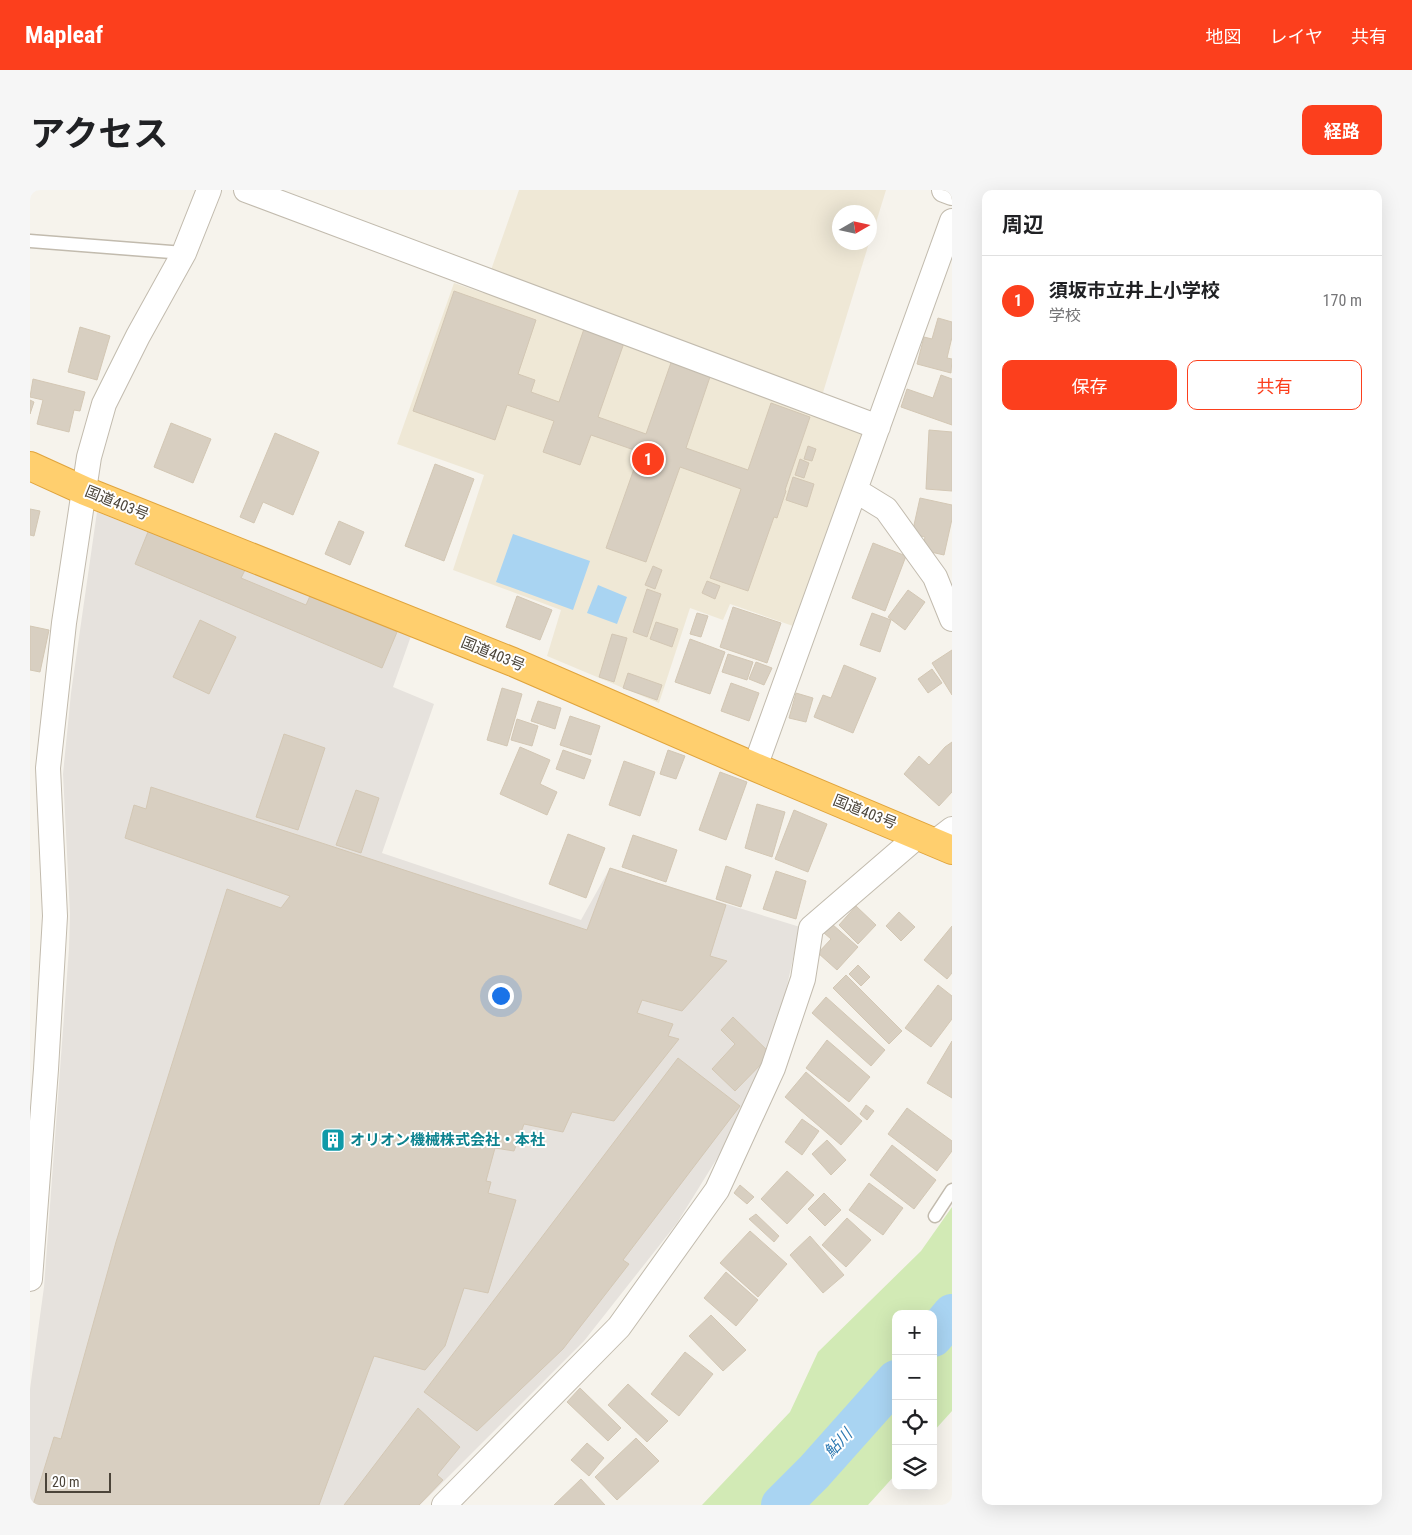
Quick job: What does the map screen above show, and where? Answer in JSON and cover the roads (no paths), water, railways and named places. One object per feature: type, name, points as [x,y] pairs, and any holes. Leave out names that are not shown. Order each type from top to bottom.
[{"type":"highway","name":"国道403号","points":[[30,466],[85,490],[513,662],[755,767],[939,839]]},
{"type":"street","points":[[30,1279],[46,1069],[55,916],[48,768],[64,623],[89,457],[104,404],[138,336],[184,253],[209,190]]},
{"type":"street","points":[[246,190],[878,428]]},
{"type":"street","points":[[944,190],[952,193]]},
{"type":"street","points":[[755,767],[952,221]]},
{"type":"street","points":[[855,490],[886,509],[935,577],[952,620]]},
{"type":"street","points":[[444,1505],[619,1327],[716,1190],[773,1068],[803,979],[811,928],[939,839]]},
{"type":"lane","points":[[30,241],[184,253]]},
{"type":"lane","points":[[935,1216],[952,1190]]},
{"type":"water","points":[[513,534],[590,561],[573,610],[496,582]]},
{"type":"water","points":[[598,585],[627,597],[617,624],[587,613]]},
{"type":"waterway","name":"鮎川","points":[[937,1332],[952,1314]]},
{"type":"waterway","name":"鮎川","points":[[781,1505],[814,1472],[892,1384]]},
{"type":"place","name":"須坂市立井上小学校","points":[[648,459]]},
{"type":"place","name":"オリオン機械株式会社・本社","points":[[333,1140]]}]
